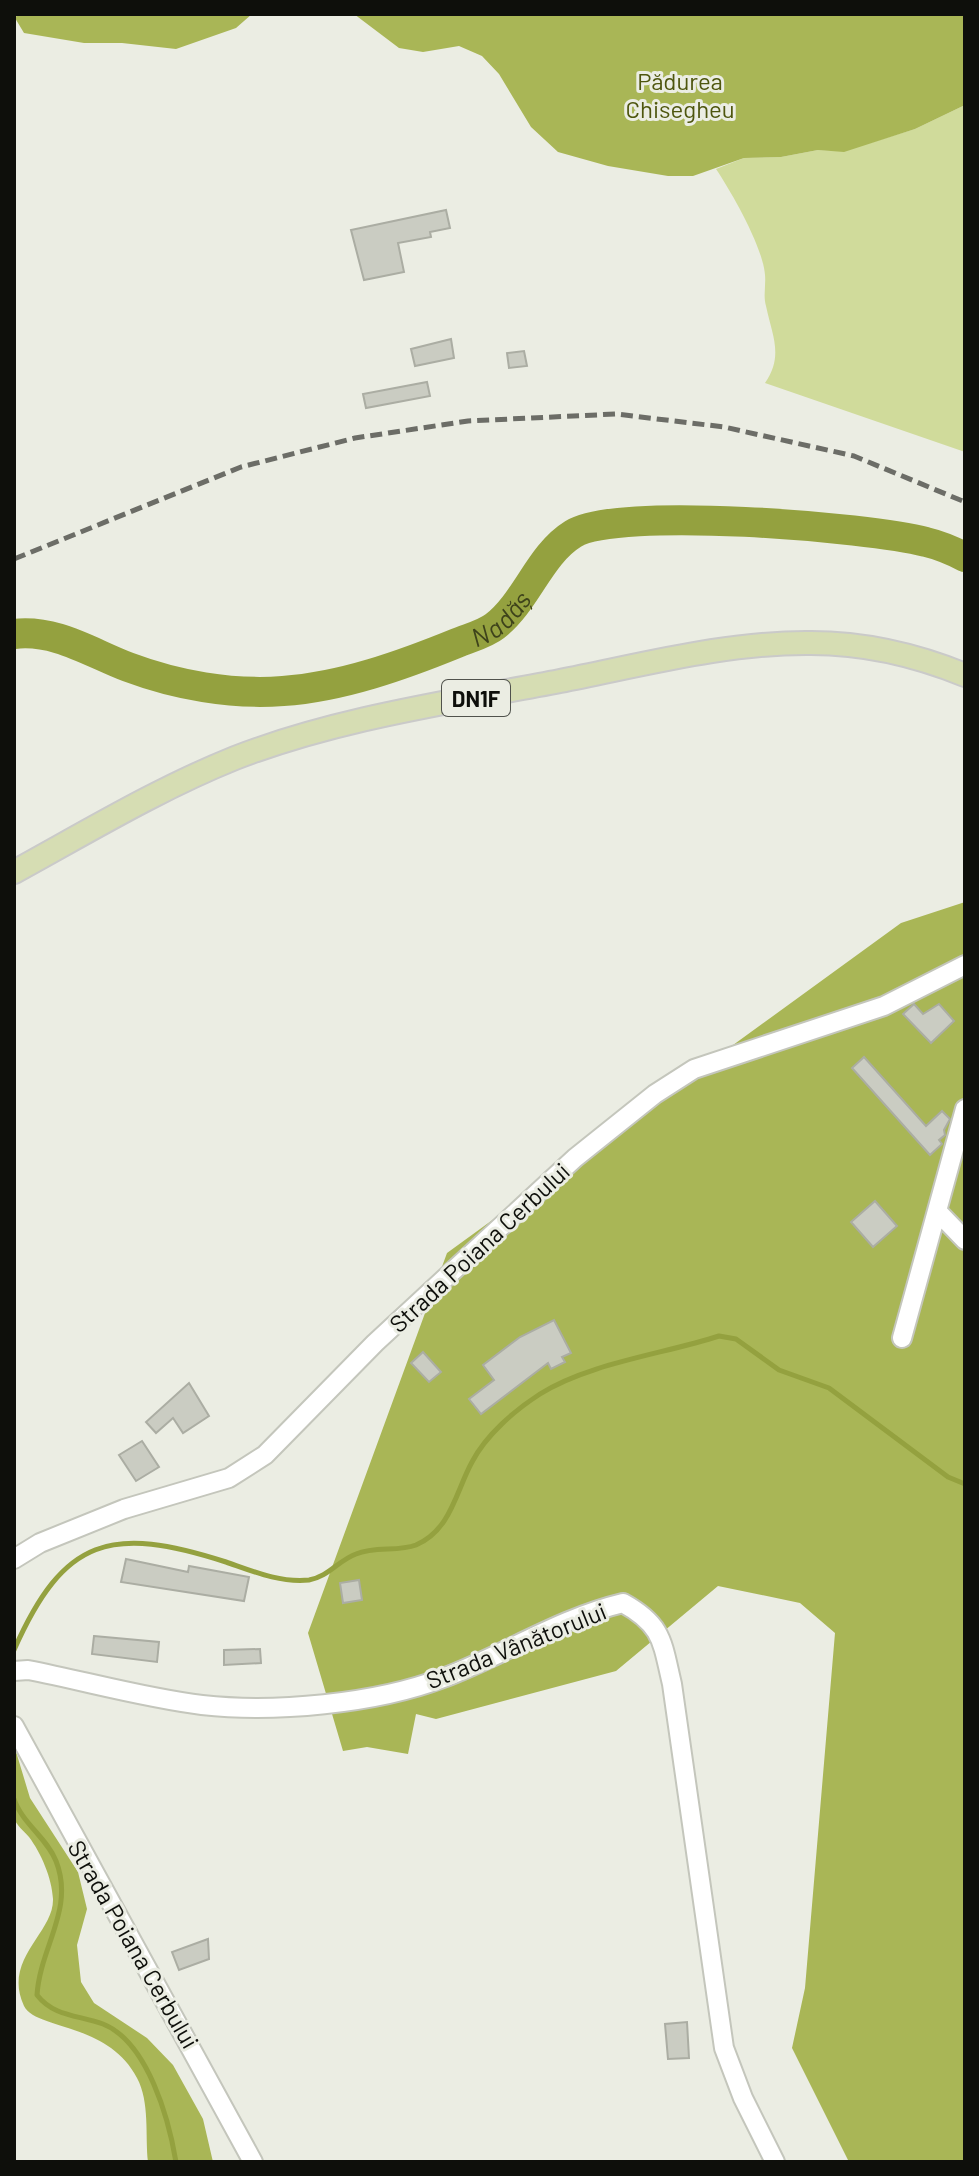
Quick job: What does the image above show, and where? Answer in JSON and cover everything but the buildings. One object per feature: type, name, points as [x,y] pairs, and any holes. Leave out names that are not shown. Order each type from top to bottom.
[{"type":"main road","name":"DN1F","points":[[14,872],[154,796],[235,759],[312,734],[480,697],[698,654],[787,643],[870,648],[899,653],[965,675]]},
{"type":"street","name":"Strada Poiana Cerbului","points":[[14,1559],[40,1543],[124,1509],[229,1478],[265,1455],[375,1343],[575,1158],[655,1094],[694,1069],[884,1006],[965,965]]},
{"type":"street","points":[[902,1338],[965,1109]]},
{"type":"street","points":[[937,1211],[965,1240]]},
{"type":"street","name":"Strada Vânătorului","points":[[14,1671],[28,1670],[202,1705],[359,1700],[442,1679],[593,1610],[623,1603],[650,1618],[663,1648],[672,1684],[724,2048],[743,2098],[775,2162]]},
{"type":"street","name":"Strada Poiana Cerbului","points":[[14,1726],[253,2162]]},
{"type":"green space","points":[[18,14],[252,14],[236,28],[176,49],[122,43],[84,43],[24,33],[15,18]]},
{"type":"green space","name":"Pădurea Chisegheu","points":[[354,14],[965,14],[965,105],[915,129],[844,152],[818,150],[781,157],[744,158],[693,176],[668,176],[608,166],[558,152],[531,127],[499,74],[482,56],[459,46],[423,52],[399,48]]},
{"type":"green space","points":[[965,105],[965,452],[765,383],[771,373],[775,354],[765,302],[763,263],[746,220],[716,169],[744,158],[781,157],[818,150],[844,151],[915,129]]},
{"type":"green space","points":[[965,902],[965,2162],[849,2162],[792,2048],[805,1988],[835,1633],[800,1603],[718,1586],[616,1671],[436,1719],[416,1714],[408,1754],[367,1747],[343,1751],[308,1633],[447,1253],[901,923]]},
{"type":"green space","points":[[14,1745],[30,1798],[78,1872],[87,1909],[77,1945],[81,1982],[94,2003],[147,2038],[173,2065],[203,2119],[213,2162],[148,2162],[144,2098],[137,2078],[124,2060],[109,2046],[43,2020],[24,2006],[19,1974],[46,1923],[53,1899],[42,1858],[14,1818]]},
{"type":"waterway","name":"Nadăș","points":[[14,634],[44,635],[73,643],[128,667],[184,684],[224,690],[283,691],[372,674],[487,631],[506,616],[561,543],[573,534],[599,526],[689,520],[801,525],[897,536],[936,545],[965,557]]},
{"type":"waterway","points":[[14,1650],[52,1583],[73,1563],[96,1550],[122,1544],[151,1544],[226,1562],[266,1576],[309,1580],[363,1552],[416,1545],[428,1538],[445,1520],[472,1462],[485,1442],[530,1400],[581,1374],[719,1336],[736,1339],[779,1370],[829,1388],[948,1477],[965,1484]]},
{"type":"waterway","points":[[14,1799],[23,1816],[52,1853],[61,1879],[59,1912],[39,1977],[37,1995],[51,2008],[103,2024],[119,2033],[132,2047],[154,2084],[176,2162]]},
{"type":"railway","points":[[14,559],[241,467],[355,438],[468,421],[616,414],[724,427],[854,456],[965,502]]}]
